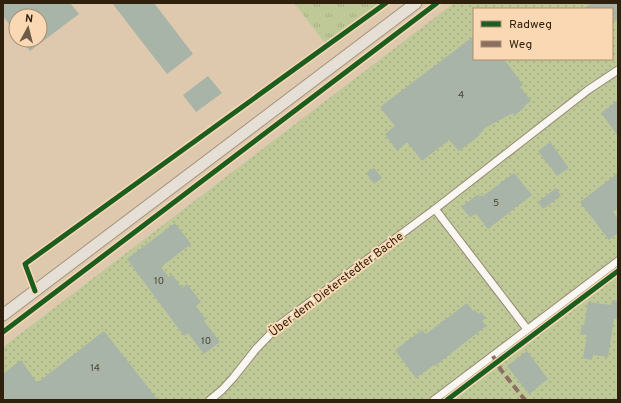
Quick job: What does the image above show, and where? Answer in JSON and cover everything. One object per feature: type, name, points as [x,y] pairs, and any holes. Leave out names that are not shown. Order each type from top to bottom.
[{"type":"main road","points":[[3,315],[416,3]]},
{"type":"street","name":"Über dem Dieterstedter Bache","points":[[210,400],[234,378],[256,349],[279,325],[436,209],[588,90],[618,70]]},
{"type":"street","points":[[436,209],[527,329]]},
{"type":"street","points":[[434,400],[618,261]]},
{"type":"green space","points":[[294,3],[383,3],[327,46]]},
{"type":"green space","points":[[454,3],[618,3],[618,400],[3,400],[3,347]]},
{"type":"building","points":[[3,3],[70,3],[79,14],[48,37],[48,8],[8,8],[8,23],[3,16]]},
{"type":"building","points":[[112,3],[154,3],[193,54],[167,74]]},
{"type":"building","points":[[591,3],[618,3],[618,18],[613,22],[613,8],[584,8]]},
{"type":"building","points":[[473,37],[473,60],[505,60],[523,85],[520,87],[531,101],[514,116],[513,113],[483,129],[484,130],[479,134],[480,135],[459,151],[449,140],[422,161],[407,142],[397,151],[385,134],[395,126],[380,107]]},
{"type":"building","points":[[208,76],[222,93],[196,112],[183,95]]},
{"type":"building","points":[[618,100],[618,136],[601,113]]},
{"type":"building","points":[[550,142],[569,168],[557,176],[538,151]]},
{"type":"building","points":[[374,168],[382,178],[374,184],[366,173]]},
{"type":"building","points":[[514,173],[532,195],[488,229],[476,214],[470,217],[461,207],[477,195],[483,196]]},
{"type":"building","points":[[618,173],[618,208],[613,212],[618,219],[618,233],[609,240],[580,202]]},
{"type":"building","points":[[556,188],[561,196],[543,209],[538,202]]},
{"type":"building","points":[[175,223],[191,244],[161,267],[169,277],[172,274],[182,288],[187,284],[201,302],[196,306],[206,320],[204,321],[220,342],[204,354],[188,333],[184,336],[127,259]]},
{"type":"building","points":[[612,300],[618,301],[618,319],[614,319],[608,357],[593,355],[592,360],[583,358],[587,335],[580,334],[582,325],[584,325],[588,302],[611,305]]},
{"type":"building","points":[[467,303],[473,311],[475,310],[478,314],[481,312],[486,318],[482,321],[486,326],[435,366],[434,365],[416,378],[395,350],[422,330],[426,334]]},
{"type":"building","points":[[104,331],[158,400],[3,400],[3,374],[21,360],[37,383]]},
{"type":"building","points":[[527,351],[548,379],[529,394],[507,366]]},
{"type":"marked path","points":[[493,356],[501,370],[525,400]]},
{"type":"cycle path","points":[[35,291],[25,264],[386,3]]},
{"type":"cycle path","points":[[3,332],[437,3]]},
{"type":"cycle path","points":[[447,400],[618,271]]}]
